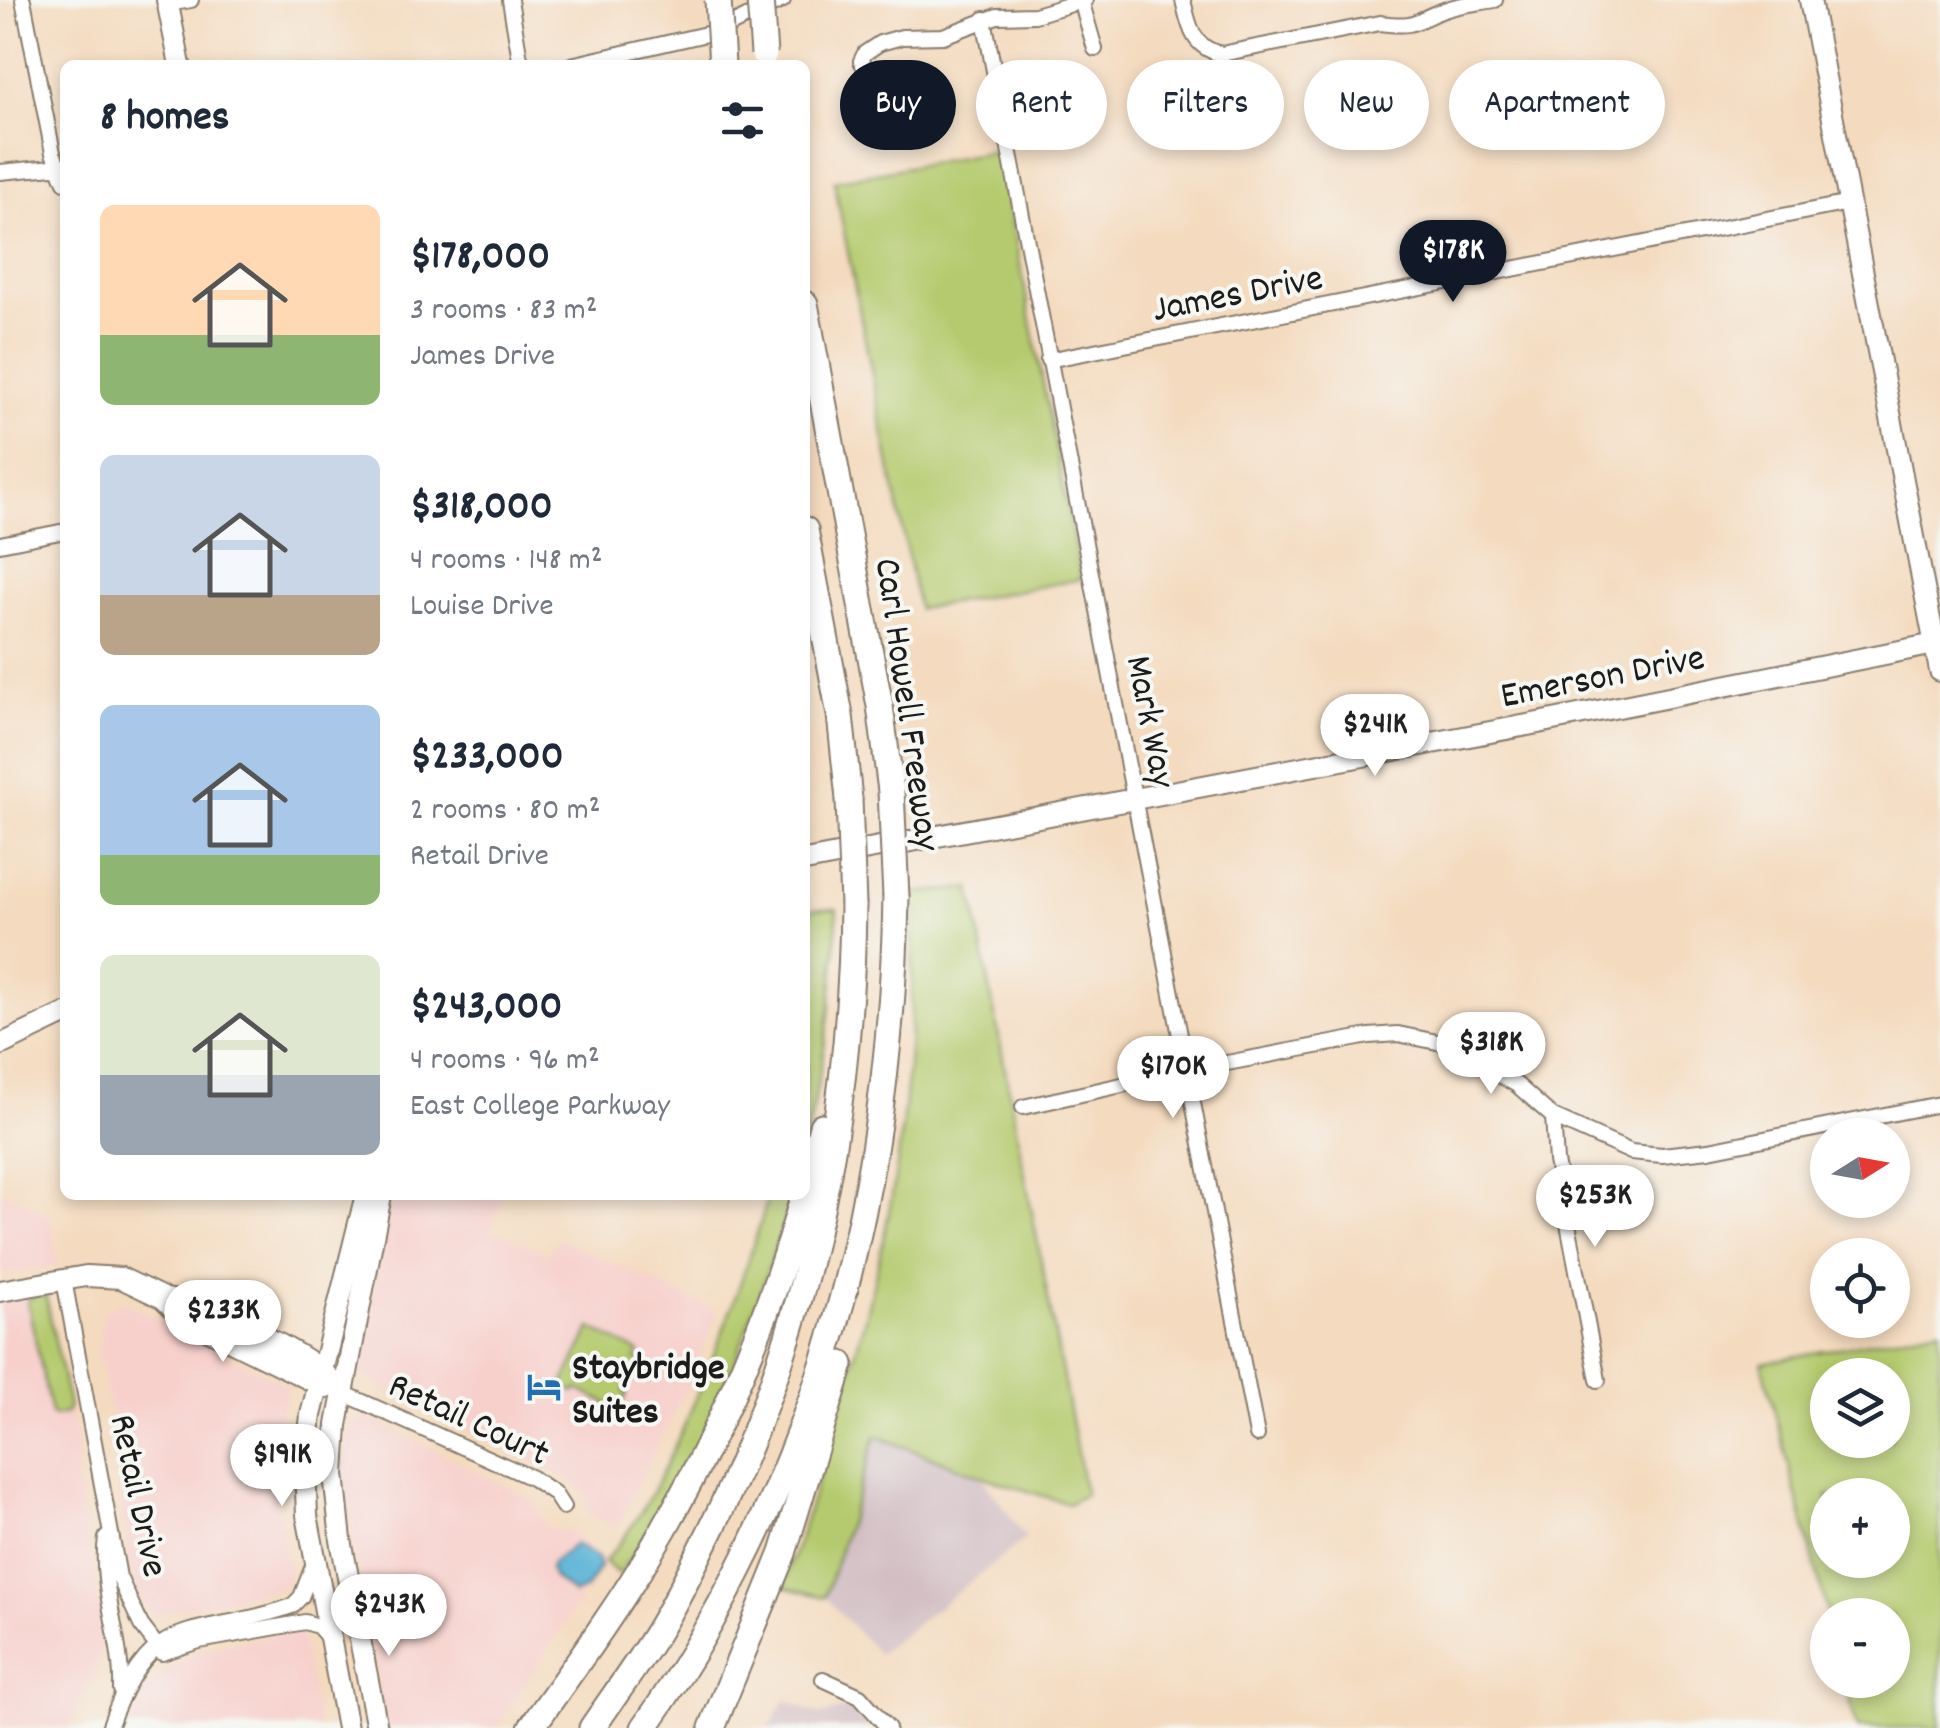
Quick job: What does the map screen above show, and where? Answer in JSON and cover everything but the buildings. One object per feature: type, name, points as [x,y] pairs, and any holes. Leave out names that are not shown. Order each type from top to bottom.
[{"type":"highway","points":[[718,0],[722,60]]},
{"type":"highway","points":[[760,0],[765,60]]},
{"type":"highway","name":"Carl Howell Freeway","points":[[644,1728],[731,1586],[779,1485],[816,1389],[866,1208],[890,1038],[896,897],[891,791],[877,688],[810,331]]},
{"type":"highway","name":"Carl Howell Freeway","points":[[592,1728],[657,1632],[734,1482],[776,1375],[823,1209],[846,1054],[854,905],[840,715],[810,556]]},
{"type":"highway","points":[[810,1173],[838,1054],[853,949]]},
{"type":"highway","points":[[712,1728],[784,1553],[853,1323],[880,1194],[890,1038]]},
{"type":"highway","points":[[531,1728],[632,1581],[696,1471],[766,1311],[803,1200]]},
{"type":"street","points":[[23,0],[53,153],[60,163]]},
{"type":"street","points":[[179,60],[168,2],[191,0]]},
{"type":"street","points":[[510,0],[520,60]]},
{"type":"street","points":[[594,60],[715,32],[783,0]]},
{"type":"street","points":[[862,60],[875,45],[902,37],[942,36],[984,20],[1035,16],[1083,0],[1095,50]]},
{"type":"street","points":[[1183,0],[1196,42],[1207,51],[1220,54],[1380,24],[1408,26],[1444,10],[1492,0]]},
{"type":"street","points":[[1810,0],[1940,671]]},
{"type":"street","name":"Mark Way","points":[[984,20],[1257,1434]]},
{"type":"street","points":[[0,172],[60,166]]},
{"type":"street","name":"James Drive","points":[[1048,360],[1849,204]]},
{"type":"street","points":[[0,544],[60,532]]},
{"type":"street","name":"Emerson Drive","points":[[810,860],[1538,724],[1937,643]]},
{"type":"street","points":[[0,1045],[60,1016]]},
{"type":"street","points":[[1023,1107],[1185,1071],[1398,1034],[1442,1044],[1517,1085],[1553,1117],[1631,1152],[1662,1155],[1710,1150],[1940,1104]]},
{"type":"street","points":[[1553,1117],[1556,1161],[1598,1380]]},
{"type":"street","points":[[347,1728],[306,1503],[305,1468],[310,1420],[365,1200]]},
{"type":"street","points":[[377,1728],[334,1487],[336,1437],[380,1200]]},
{"type":"street","points":[[0,1291],[107,1275],[162,1298],[184,1318],[320,1378],[343,1394]]},
{"type":"street","name":"Retail Drive","points":[[64,1280],[108,1522],[126,1597],[158,1652]]},
{"type":"street","name":"Retail Court","points":[[343,1394],[532,1478],[554,1493],[563,1507]]},
{"type":"street","points":[[108,1522],[106,1579],[122,1663],[120,1696],[109,1728]]},
{"type":"street","points":[[120,1696],[158,1652],[193,1628],[292,1606],[301,1597],[316,1560]]},
{"type":"street","points":[[158,1652],[305,1622],[318,1626],[331,1641]]},
{"type":"street","points":[[824,1679],[860,1696],[888,1728]]},
{"type":"shaded area","points":[[0,1191],[49,1215],[59,1265],[0,1274]]},
{"type":"shaded area","points":[[393,1200],[502,1200],[490,1229],[549,1255],[558,1238],[718,1312],[685,1391],[616,1528],[588,1513],[587,1496],[578,1485],[367,1379],[359,1371],[379,1252]]},
{"type":"shaded area","points":[[37,1293],[46,1296],[78,1448],[77,1482],[106,1633],[97,1667],[69,1728],[0,1728],[0,1299]]},
{"type":"shaded area","points":[[124,1302],[288,1386],[276,1458],[278,1504],[290,1578],[281,1588],[152,1615],[137,1595],[130,1570],[113,1424],[98,1354],[104,1311]]},
{"type":"shaded area","points":[[363,1418],[531,1499],[547,1527],[572,1531],[604,1562],[496,1728],[386,1728],[342,1482],[345,1434],[354,1421]]},
{"type":"shaded area","points":[[876,1435],[981,1476],[1026,1538],[878,1654],[825,1597]]},
{"type":"shaded area","points":[[292,1631],[301,1633],[319,1728],[130,1728],[143,1692],[197,1650]]},
{"type":"shaded area","points":[[785,1700],[820,1715],[851,1707],[867,1728],[769,1728]]},
{"type":"green space","points":[[998,150],[1081,579],[918,609],[834,181]]},
{"type":"green space","points":[[971,888],[1085,1494],[1068,1504],[876,1436],[825,1597],[783,1587],[859,1341],[893,1190],[910,1042],[913,893]]},
{"type":"green space","points":[[811,909],[837,909],[827,1028],[810,1120]]},
{"type":"green space","points":[[767,1200],[790,1200],[722,1392],[675,1486],[619,1574],[604,1562],[661,1475],[711,1362]]},
{"type":"green space","points":[[38,1294],[46,1297],[69,1407],[66,1413],[54,1416],[27,1300]]},
{"type":"green space","points":[[591,1328],[639,1352],[636,1359],[655,1368],[652,1374],[640,1368],[634,1380],[630,1378],[618,1413],[606,1407],[607,1403],[562,1386]]},
{"type":"green space","points":[[1940,1328],[1940,1728],[1857,1728],[1850,1698],[1910,1698],[1910,1598],[1824,1598],[1818,1578],[1910,1578],[1910,1478],[1810,1478],[1810,1546],[1762,1363],[1889,1338],[1910,1338],[1910,1334]]},
{"type":"water","points":[[575,1544],[597,1558],[600,1567],[586,1589],[574,1594],[553,1577],[550,1569]]},
{"type":"place","name":"Staybridge Suites","points":[[544,1387]]}]
